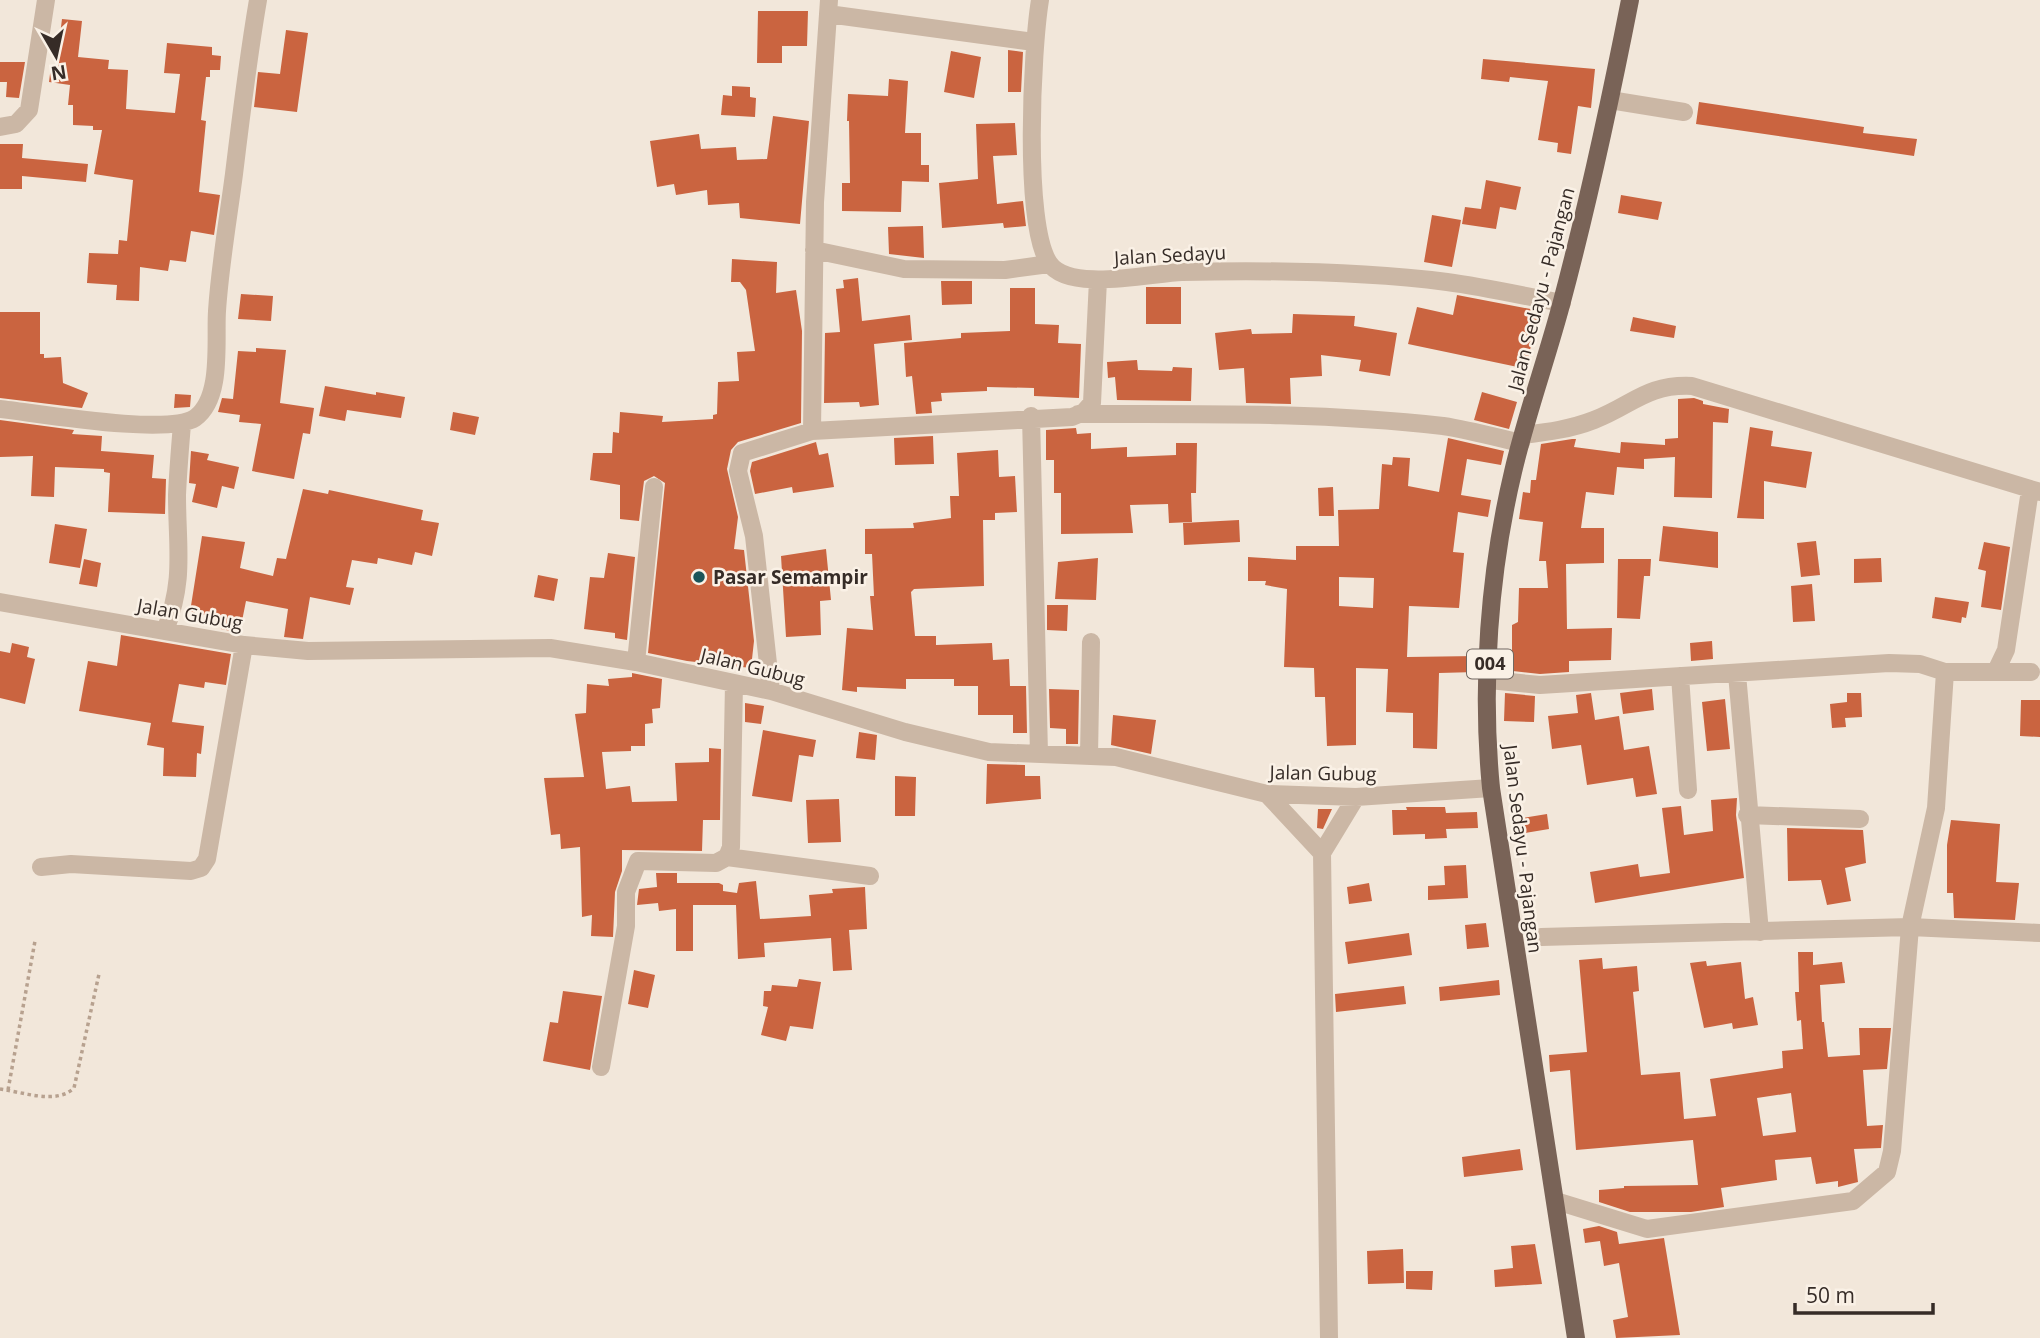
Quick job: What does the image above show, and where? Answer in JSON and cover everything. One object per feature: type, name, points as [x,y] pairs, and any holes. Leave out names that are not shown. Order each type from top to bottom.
[{"type":"main road","name":"Jalan Sedayu - Pajangan","points":[[1576,1338],[1491,788],[1488,754],[1489,680],[1502,527],[1522,439],[1562,303],[1611,100],[1630,0]]},
{"type":"street","points":[[0,127],[16,124],[29,110],[46,0]]},
{"type":"street","points":[[0,408],[134,424],[182,424],[196,418],[205,406],[212,389],[219,279],[245,70],[258,0]]},
{"type":"street","points":[[814,250],[904,269],[1005,270],[1049,264],[1041,244],[1035,191],[1034,43],[1040,0]]},
{"type":"street","points":[[812,431],[814,250],[828,7],[1034,43]]},
{"type":"street","points":[[1611,100],[1684,112]]},
{"type":"street","name":"Jalan Sedayu","points":[[1049,264],[1062,273],[1098,280],[1180,272],[1353,275],[1447,282],[1562,303]]},
{"type":"street","points":[[1078,415],[1092,403],[1098,280]]},
{"type":"street","points":[[771,691],[754,536],[739,463],[742,453],[750,449],[812,431],[1031,416],[1229,413],[1364,419],[1445,427],[1522,439],[1576,427],[1612,413],[1653,389],[1692,386],[2035,491],[2006,650],[1996,671]]},
{"type":"street","points":[[1031,416],[1039,754]]},
{"type":"street","points":[[165,631],[177,600],[180,575],[177,495],[182,424]]},
{"type":"street","points":[[636,662],[654,487]]},
{"type":"street","name":"Jalan Gubug","points":[[0,602],[244,645],[308,651],[550,648],[636,662],[771,691],[905,732],[989,752],[1143,761],[1267,794],[1356,797],[1491,788]]},
{"type":"street","points":[[1089,756],[1091,642]]},
{"type":"street","points":[[41,867],[71,864],[191,871],[201,868],[207,859],[244,645]]},
{"type":"street","points":[[1489,680],[1540,685],[1889,663],[1920,664],[1945,672],[2031,672]]},
{"type":"street","points":[[1556,1201],[1647,1229],[1853,1201],[1887,1172],[1892,1151],[1899,1029],[1910,927],[1936,808],[1945,672]]},
{"type":"street","points":[[1737,674],[1747,815],[1760,932]]},
{"type":"street","points":[[1679,676],[1688,790]]},
{"type":"street","points":[[727,857],[732,835],[734,683]]},
{"type":"street","points":[[1267,794],[1322,853]]},
{"type":"street","points":[[1329,1338],[1322,853],[1356,797]]},
{"type":"street","points":[[1747,815],[1860,819]]},
{"type":"street","points":[[601,1067],[626,926],[626,892],[638,860],[716,863],[727,857],[870,876]]},
{"type":"street","points":[[1541,937],[1910,927],[2040,933]]},
{"type":"path","points":[[8,1090],[35,941]]},
{"type":"path","points":[[0,1089],[57,1097],[66,1096],[74,1088],[99,974]]},
{"type":"building","points":[[758,11],[808,11],[807,46],[782,46],[782,63],[757,63]]},
{"type":"building","points":[[62,19],[82,21],[78,57],[109,60],[108,69],[128,70],[126,109],[175,113],[180,74],[164,73],[167,43],[212,47],[212,55],[221,56],[220,70],[210,70],[210,77],[206,77],[201,120],[206,121],[199,192],[220,195],[214,235],[191,231],[186,262],[170,260],[168,271],[140,267],[139,301],[116,300],[117,285],[87,283],[89,253],[118,254],[119,240],[127,241],[133,180],[94,174],[102,130],[93,130],[93,126],[73,125],[73,105],[68,105],[70,85],[49,82],[51,66],[56,67]]},
{"type":"building","points":[[286,30],[308,33],[297,112],[254,107],[258,72],[280,74]]},
{"type":"building","points":[[1008,50],[1023,52],[1021,92],[1008,92]]},
{"type":"building","points":[[951,51],[981,57],[974,98],[944,92]]},
{"type":"building","points":[[1483,59],[1595,69],[1591,108],[1578,106],[1571,154],[1557,152],[1558,143],[1538,140],[1548,81],[1510,77],[1509,82],[1481,79]]},
{"type":"building","points":[[0,62],[25,62],[19,98],[6,97],[7,82],[0,82]]},
{"type":"building","points":[[889,79],[908,81],[905,133],[921,133],[921,165],[929,165],[929,182],[902,181],[901,212],[842,211],[842,183],[850,183],[848,94],[888,96]]},
{"type":"building","points":[[732,86],[750,87],[750,97],[756,98],[755,117],[721,115],[723,95],[732,96]]},
{"type":"building","points":[[1699,102],[1864,127],[1863,133],[1917,139],[1914,156],[1696,124]]},
{"type":"building","points":[[773,116],[809,121],[800,224],[740,218],[739,203],[708,205],[707,190],[676,195],[674,184],[657,187],[650,141],[699,134],[701,149],[736,147],[737,160],[767,159]]},
{"type":"building","points":[[1015,123],[1017,155],[993,156],[997,204],[1023,201],[1026,226],[1004,228],[1003,223],[942,228],[939,183],[978,179],[976,124]]},
{"type":"building","points":[[0,144],[23,144],[22,158],[88,164],[86,182],[22,176],[22,189],[0,189]]},
{"type":"building","points":[[1486,180],[1521,187],[1516,210],[1500,207],[1496,229],[1462,224],[1465,207],[1481,209]]},
{"type":"building","points":[[1621,195],[1662,202],[1658,220],[1618,213]]},
{"type":"building","points":[[1432,215],[1461,220],[1452,267],[1424,262]]},
{"type":"building","points":[[923,226],[924,258],[889,254],[888,227]]},
{"type":"building","points":[[732,259],[777,262],[776,293],[796,290],[802,331],[801,423],[738,442],[731,450],[727,469],[738,517],[734,549],[744,550],[754,641],[751,668],[687,661],[648,653],[665,483],[654,476],[644,481],[639,521],[620,519],[620,485],[590,480],[593,453],[612,453],[613,432],[619,433],[620,412],[663,416],[662,422],[713,419],[713,415],[717,414],[718,382],[739,381],[737,352],[755,351],[746,290],[740,282],[731,282]]},
{"type":"building","points":[[858,278],[862,321],[910,315],[912,340],[874,344],[879,405],[860,407],[859,402],[824,403],[825,333],[840,332],[836,289],[844,288],[843,280]]},
{"type":"building","points":[[941,281],[972,281],[972,304],[942,305]]},
{"type":"building","points":[[1146,287],[1181,287],[1181,324],[1146,324]]},
{"type":"building","points":[[1010,288],[1035,288],[1035,324],[1059,325],[1058,343],[1081,344],[1079,398],[1034,396],[1034,388],[987,387],[987,391],[941,393],[942,401],[931,402],[932,413],[916,414],[912,376],[906,377],[904,343],[961,338],[961,333],[1010,331]]},
{"type":"building","points":[[241,294],[273,296],[271,321],[238,319]]},
{"type":"building","points":[[1457,295],[1541,311],[1538,327],[1534,326],[1527,369],[1408,344],[1417,307],[1453,315]]},
{"type":"building","points":[[0,312],[40,312],[40,354],[44,354],[44,358],[61,357],[63,383],[88,393],[82,408],[0,398]]},
{"type":"building","points":[[1293,314],[1355,316],[1354,326],[1397,333],[1390,376],[1359,371],[1361,360],[1321,355],[1322,376],[1290,378],[1291,404],[1246,403],[1244,368],[1219,370],[1215,333],[1251,329],[1252,334],[1292,333]]},
{"type":"building","points":[[1633,317],[1676,326],[1674,338],[1630,331]]},
{"type":"building","points":[[256,348],[286,350],[280,403],[314,408],[310,434],[303,433],[294,479],[252,471],[261,424],[239,422],[240,415],[218,412],[222,398],[233,399],[238,351],[256,352]]},
{"type":"building","points":[[1137,360],[1138,370],[1172,371],[1173,367],[1192,368],[1191,401],[1117,400],[1115,377],[1108,378],[1107,362]]},
{"type":"building","points":[[325,386],[405,397],[401,418],[347,410],[345,421],[319,416]]},
{"type":"building","points":[[1482,392],[1517,402],[1509,429],[1474,420]]},
{"type":"building","points":[[175,394],[191,395],[190,407],[174,408]]},
{"type":"building","points":[[1694,398],[1703,401],[1703,404],[1729,409],[1728,423],[1713,422],[1712,498],[1674,497],[1675,457],[1644,459],[1644,469],[1617,467],[1614,495],[1586,492],[1581,528],[1604,528],[1604,563],[1566,564],[1567,629],[1612,628],[1611,660],[1569,661],[1569,672],[1540,674],[1504,670],[1505,661],[1512,662],[1512,625],[1518,622],[1519,588],[1548,588],[1546,561],[1539,561],[1543,522],[1519,519],[1523,492],[1530,493],[1531,480],[1536,480],[1541,444],[1576,439],[1574,447],[1620,453],[1621,442],[1665,445],[1665,439],[1678,438],[1678,399]]},
{"type":"building","points":[[453,412],[479,417],[475,435],[450,430]]},
{"type":"building","points":[[0,420],[74,430],[72,434],[102,436],[101,451],[154,455],[152,478],[166,479],[165,514],[108,512],[110,473],[104,472],[104,469],[55,467],[54,497],[31,496],[33,456],[0,457]]},
{"type":"building","points":[[1750,427],[1773,431],[1771,446],[1812,452],[1806,488],[1764,481],[1764,519],[1737,518]]},
{"type":"building","points":[[1076,428],[1077,434],[1091,433],[1091,449],[1127,447],[1127,457],[1176,455],[1176,443],[1197,443],[1196,493],[1191,493],[1192,522],[1169,523],[1168,504],[1130,505],[1133,533],[1061,534],[1061,493],[1054,493],[1054,460],[1046,460],[1046,430]]},
{"type":"building","points":[[933,436],[934,464],[895,465],[894,438]]},
{"type":"building","points":[[1448,438],[1504,451],[1501,465],[1467,459],[1461,495],[1491,500],[1488,517],[1458,512],[1453,552],[1464,553],[1459,608],[1409,606],[1407,657],[1477,656],[1476,672],[1439,673],[1437,749],[1413,748],[1413,713],[1386,712],[1388,669],[1356,668],[1356,745],[1327,746],[1325,697],[1315,697],[1314,668],[1284,667],[1287,589],[1265,585],[1266,581],[1248,581],[1248,557],[1296,560],[1296,546],[1339,546],[1338,510],[1379,509],[1382,464],[1392,465],[1393,457],[1410,458],[1408,486],[1439,492]],"holes":[[[1339,577],[1374,578],[1373,608],[1339,606]]]},
{"type":"building","points":[[816,442],[819,455],[828,453],[834,487],[793,493],[792,487],[755,494],[750,471],[752,462]]},
{"type":"building","points":[[998,450],[999,477],[1015,476],[1017,512],[995,513],[995,520],[983,520],[984,586],[914,589],[911,592],[915,636],[936,636],[936,645],[992,643],[993,660],[1009,659],[1010,686],[1026,686],[1027,733],[1013,733],[1013,715],[978,715],[978,686],[954,686],[954,679],[906,679],[906,689],[857,687],[857,692],[842,690],[847,628],[873,630],[870,596],[874,596],[872,554],[865,554],[865,529],[914,528],[913,523],[951,518],[950,496],[959,496],[957,453]]},
{"type":"building","points":[[191,451],[209,454],[207,460],[239,467],[234,489],[222,486],[217,508],[192,502],[196,484],[189,483]]},
{"type":"building","points":[[1333,487],[1334,516],[1319,516],[1318,488]]},
{"type":"building","points":[[303,489],[328,494],[329,490],[423,510],[421,520],[439,523],[432,556],[415,552],[412,565],[378,558],[377,564],[352,560],[346,587],[354,588],[350,605],[310,597],[303,639],[284,637],[288,609],[246,601],[241,626],[237,625],[236,632],[221,629],[223,619],[190,612],[202,536],[245,542],[240,568],[273,576],[277,558],[286,559]]},
{"type":"building","points":[[1239,520],[1240,542],[1184,545],[1183,523]]},
{"type":"building","points":[[55,524],[87,529],[80,568],[49,563]]},
{"type":"building","points":[[1663,526],[1718,532],[1718,568],[1659,561]]},
{"type":"building","points":[[1816,541],[1820,575],[1801,577],[1797,543]]},
{"type":"building","points":[[1984,542],[2010,547],[2001,610],[1981,607],[1986,571],[1978,569]]},
{"type":"building","points":[[826,549],[831,600],[820,601],[821,635],[786,637],[781,556]]},
{"type":"building","points":[[608,553],[635,557],[627,640],[615,638],[615,633],[584,629],[590,577],[604,578]]},
{"type":"building","points":[[1098,558],[1096,600],[1055,599],[1058,562]]},
{"type":"building","points":[[1881,558],[1882,582],[1854,583],[1854,559]]},
{"type":"building","points":[[84,559],[101,563],[97,587],[79,584]]},
{"type":"building","points":[[1618,559],[1651,559],[1650,576],[1644,576],[1640,619],[1617,618]]},
{"type":"building","points":[[538,575],[558,579],[554,601],[534,597]]},
{"type":"building","points":[[1812,584],[1815,621],[1793,622],[1791,586]]},
{"type":"building","points":[[1935,597],[1969,602],[1966,618],[1962,617],[1961,623],[1932,618]]},
{"type":"building","points":[[1047,605],[1068,605],[1067,631],[1047,630]]},
{"type":"building","points":[[121,635],[231,654],[226,685],[205,682],[204,688],[179,684],[172,722],[204,726],[201,754],[197,753],[196,777],[163,776],[164,748],[147,745],[151,723],[79,711],[88,661],[117,666]]},
{"type":"building","points":[[1712,641],[1713,659],[1691,661],[1690,643]]},
{"type":"building","points":[[12,643],[29,647],[27,657],[35,659],[25,704],[0,698],[0,651],[10,653]]},
{"type":"building","points":[[632,673],[662,679],[660,708],[652,709],[653,723],[645,724],[645,746],[631,746],[631,751],[602,752],[606,789],[630,786],[632,802],[677,801],[675,763],[709,762],[709,748],[721,749],[720,820],[703,820],[702,851],[622,850],[622,871],[615,892],[613,937],[591,936],[592,915],[582,917],[580,847],[561,849],[560,834],[551,835],[544,778],[584,777],[575,714],[586,713],[587,684],[609,686],[608,679],[632,677]]},
{"type":"building","points":[[1049,689],[1079,690],[1078,744],[1066,744],[1066,729],[1050,728]]},
{"type":"building","points":[[1652,689],[1654,710],[1623,714],[1620,693]]},
{"type":"building","points":[[1505,693],[1535,696],[1534,722],[1504,721]]},
{"type":"building","points":[[1591,693],[1595,720],[1619,716],[1624,750],[1649,746],[1657,794],[1636,797],[1633,778],[1587,785],[1581,745],[1552,749],[1548,716],[1578,713],[1576,695]]},
{"type":"building","points":[[1847,693],[1861,693],[1862,717],[1845,718],[1846,727],[1832,728],[1830,704],[1847,702]]},
{"type":"building","points":[[1725,699],[1730,749],[1707,751],[1702,702]]},
{"type":"building","points":[[2021,700],[2040,700],[2040,737],[2020,736]]},
{"type":"building","points":[[745,703],[764,706],[761,724],[745,722]]},
{"type":"building","points":[[1113,715],[1156,720],[1151,754],[1111,745]]},
{"type":"building","points":[[763,730],[816,740],[813,757],[799,755],[792,802],[752,796]]},
{"type":"building","points":[[859,732],[877,735],[875,760],[856,758]]},
{"type":"building","points":[[987,764],[1025,765],[1025,776],[1040,776],[1041,799],[986,804]]},
{"type":"building","points":[[895,776],[916,777],[915,816],[895,816]]},
{"type":"building","points":[[1737,798],[1736,815],[1744,878],[1595,903],[1590,872],[1638,864],[1640,877],[1670,873],[1662,808],[1681,806],[1684,835],[1713,831],[1711,800]]},
{"type":"building","points":[[839,799],[841,842],[808,843],[806,800]]},
{"type":"building","points":[[1406,807],[1445,807],[1446,813],[1477,812],[1478,828],[1446,829],[1447,838],[1425,839],[1425,834],[1393,835],[1392,810],[1407,810]]},
{"type":"building","points":[[1318,809],[1332,809],[1323,829],[1317,828]]},
{"type":"building","points":[[1547,814],[1549,829],[1525,833],[1523,818]]},
{"type":"building","points":[[1951,820],[2000,824],[1996,882],[2019,883],[2015,920],[1954,918],[1953,893],[1947,893],[1947,845]]},
{"type":"building","points":[[1787,828],[1863,830],[1866,863],[1845,868],[1851,901],[1827,905],[1821,880],[1788,881]]},
{"type":"building","points":[[1466,865],[1468,898],[1428,900],[1428,886],[1445,885],[1444,866]]},
{"type":"building","points":[[656,873],[677,873],[677,883],[719,883],[723,885],[723,891],[737,893],[739,883],[756,881],[760,919],[811,916],[809,895],[833,893],[832,889],[865,887],[867,929],[849,930],[852,970],[833,971],[831,938],[764,943],[765,957],[738,959],[736,905],[693,905],[693,951],[676,951],[676,909],[659,911],[658,903],[637,905],[639,889],[657,887]]},
{"type":"building","points":[[1369,883],[1372,901],[1349,904],[1347,887]]},
{"type":"building","points":[[1486,923],[1489,947],[1467,949],[1465,925]]},
{"type":"building","points":[[1409,933],[1412,955],[1348,964],[1345,942]]},
{"type":"building","points":[[1798,952],[1813,952],[1813,965],[1842,962],[1845,983],[1820,985],[1828,1057],[1860,1055],[1859,1028],[1891,1028],[1887,1069],[1863,1070],[1867,1126],[1883,1125],[1881,1148],[1854,1149],[1858,1182],[1838,1187],[1838,1181],[1816,1184],[1811,1157],[1775,1160],[1777,1180],[1721,1188],[1724,1207],[1691,1212],[1630,1212],[1599,1202],[1599,1190],[1624,1186],[1698,1185],[1693,1140],[1576,1150],[1570,1070],[1550,1072],[1549,1055],[1587,1052],[1579,960],[1602,958],[1603,969],[1637,966],[1639,991],[1633,992],[1641,1075],[1680,1072],[1684,1119],[1716,1116],[1710,1079],[1783,1068],[1782,1051],[1803,1049],[1801,1020],[1797,1021],[1795,992],[1799,992]],"holes":[[[1791,1093],[1796,1132],[1763,1136],[1757,1098]]]},
{"type":"building","points":[[1706,961],[1707,966],[1741,962],[1745,999],[1753,997],[1758,1025],[1733,1029],[1732,1023],[1704,1028],[1690,963]]},
{"type":"building","points":[[634,970],[655,975],[648,1008],[628,1004]]},
{"type":"building","points":[[799,979],[821,982],[813,1029],[790,1026],[786,1041],[761,1035],[768,1007],[763,1006],[764,991],[771,991],[772,985],[797,987]]},
{"type":"building","points":[[1499,980],[1500,995],[1440,1001],[1439,987]]},
{"type":"building","points":[[1404,986],[1406,1004],[1336,1012],[1335,994]]},
{"type":"building","points":[[563,991],[602,996],[590,1070],[543,1061],[550,1022],[558,1023]]},
{"type":"building","points":[[1520,1149],[1523,1170],[1464,1177],[1462,1157]]},
{"type":"building","points":[[1599,1226],[1617,1232],[1619,1244],[1664,1238],[1680,1335],[1616,1338],[1613,1320],[1628,1317],[1619,1263],[1604,1266],[1600,1241],[1585,1243],[1583,1229]]},
{"type":"building","points":[[1535,1244],[1542,1284],[1495,1287],[1494,1270],[1513,1268],[1511,1246]]},
{"type":"building","points":[[1403,1249],[1404,1283],[1368,1284],[1367,1251]]},
{"type":"building","points":[[1406,1271],[1433,1271],[1432,1290],[1406,1289]]},
{"type":"place","name":"Pasar Semampir","points":[[699,577]]}]
